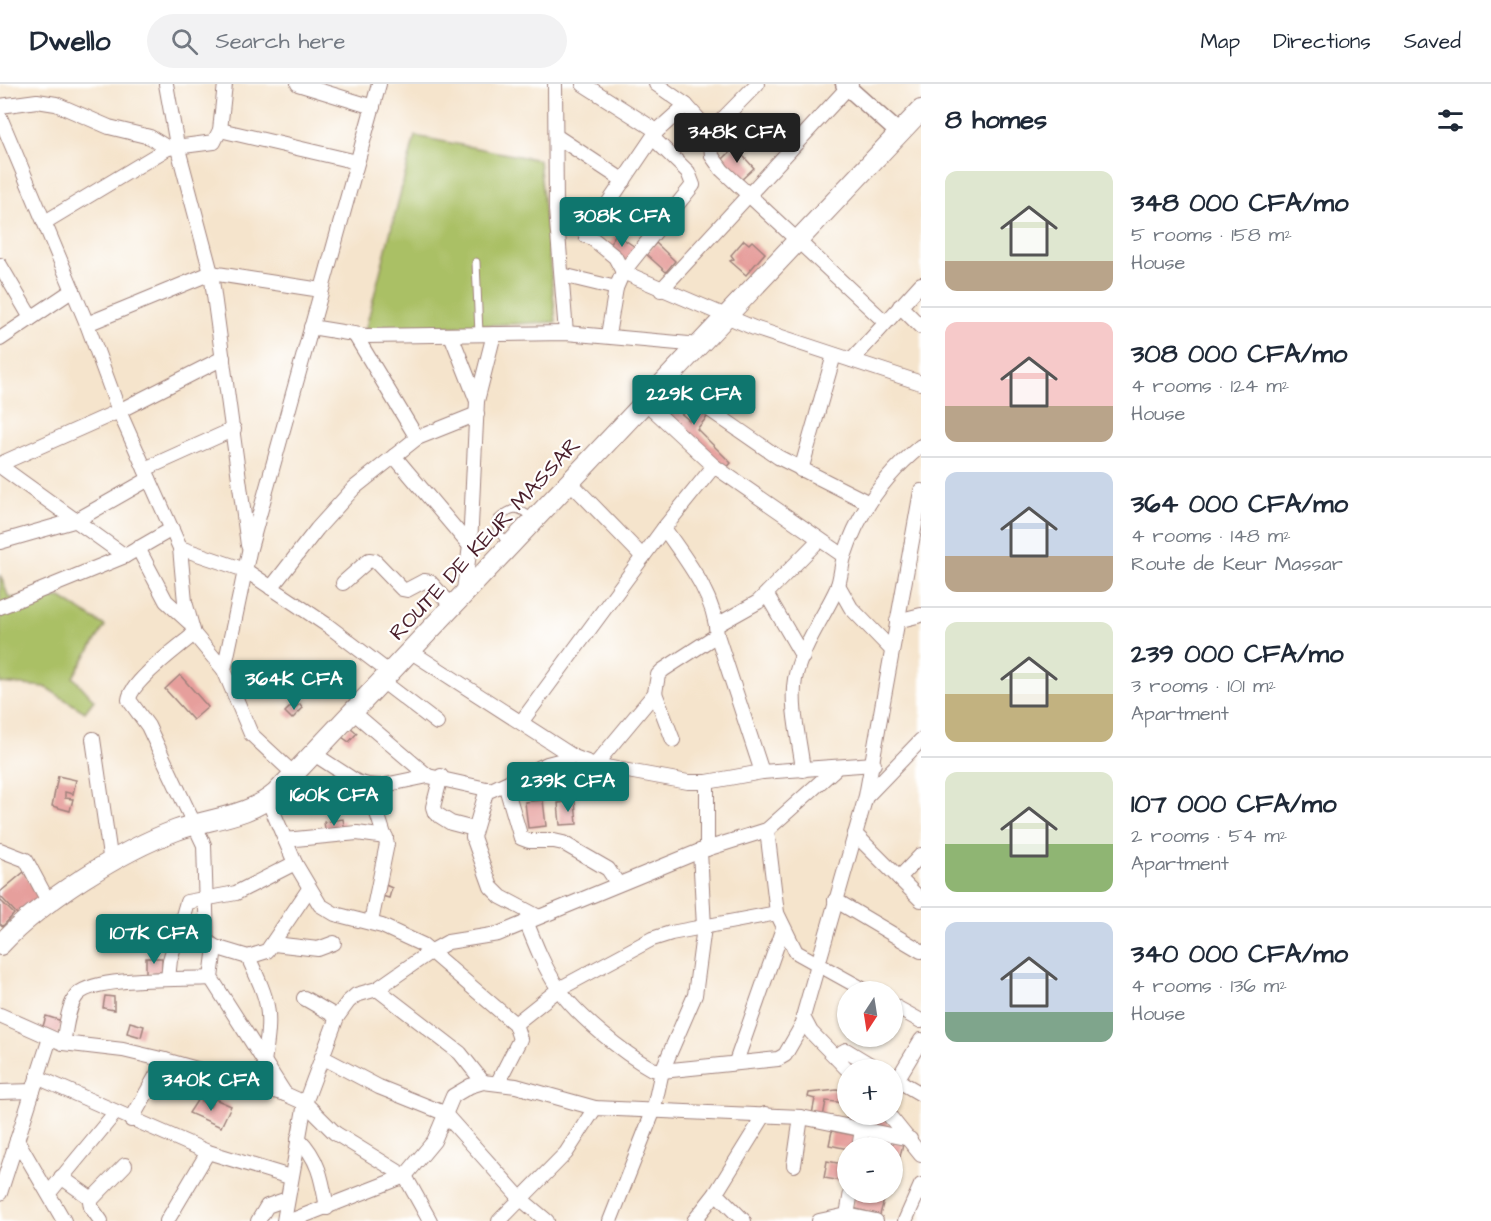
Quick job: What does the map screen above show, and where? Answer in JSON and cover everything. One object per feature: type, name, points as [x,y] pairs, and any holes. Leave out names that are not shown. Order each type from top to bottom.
[{"type":"main road","name":"ROUTE DE KEUR MASSAR","points":[[0,945],[9,927],[111,863],[151,841],[196,824],[241,812],[268,800],[315,754],[464,590],[570,482],[921,110]]},
{"type":"street","points":[[166,84],[172,146],[211,273],[249,552]]},
{"type":"street","points":[[45,222],[172,146],[214,142],[220,130],[225,84]]},
{"type":"street","points":[[298,84],[373,107]]},
{"type":"street","points":[[225,670],[249,552],[379,84]]},
{"type":"street","points":[[555,84],[556,209],[566,333]]},
{"type":"street","points":[[583,84],[655,134],[688,172],[693,185],[623,272],[616,288],[608,335]]},
{"type":"street","points":[[656,84],[686,105],[710,132],[710,147],[716,163],[796,242],[885,322]]},
{"type":"street","points":[[710,132],[757,84]]},
{"type":"street","points":[[661,290],[848,85],[899,133]]},
{"type":"street","points":[[0,106],[37,101],[56,104],[110,127],[150,137],[172,146]]},
{"type":"street","points":[[586,236],[655,134],[686,105]]},
{"type":"street","points":[[0,117],[3,133],[45,222],[87,324],[119,411],[180,548],[191,628]]},
{"type":"street","points":[[220,130],[357,162]]},
{"type":"street","points":[[556,136],[624,181]]},
{"type":"street","points":[[556,209],[586,236],[615,257],[623,272],[754,328],[921,383]]},
{"type":"street","points":[[0,265],[31,318]]},
{"type":"street","points":[[87,324],[211,273],[321,290]]},
{"type":"street","points":[[562,275],[616,288]]},
{"type":"street","points":[[852,360],[921,284]]},
{"type":"street","points":[[0,339],[73,290]]},
{"type":"street","points":[[900,306],[921,327]]},
{"type":"street","points":[[311,327],[356,335],[566,333],[700,345]]},
{"type":"street","points":[[464,590],[470,546],[477,407],[494,334]]},
{"type":"street","points":[[356,335],[417,438]]},
{"type":"street","points":[[450,335],[477,407]]},
{"type":"street","points":[[801,470],[834,355]]},
{"type":"street","points":[[0,465],[119,411],[223,358]]},
{"type":"street","points":[[667,380],[801,470],[869,503]]},
{"type":"street","points":[[645,402],[714,466],[818,541],[844,556]]},
{"type":"street","points":[[271,588],[340,502],[417,438],[477,407]]},
{"type":"street","points":[[0,542],[77,520],[147,474],[234,429]]},
{"type":"street","points":[[803,770],[795,679],[803,657],[838,585],[844,556],[869,503],[897,465],[921,446]]},
{"type":"street","points":[[394,456],[470,546]]},
{"type":"street","points":[[0,465],[125,556]]},
{"type":"street","points":[[522,721],[664,528],[714,466]]},
{"type":"street","points":[[570,482],[643,556]]},
{"type":"street","points":[[486,789],[474,829],[474,843],[495,892],[532,919],[538,953],[559,989],[591,1021],[636,1058],[652,1069],[662,1071],[778,1059],[785,1055],[804,1022],[835,900],[874,764],[897,621],[919,514],[921,491]]},
{"type":"street","points":[[664,528],[699,578],[762,772]]},
{"type":"street","points":[[0,607],[125,556],[172,529]]},
{"type":"street","points":[[595,765],[655,693],[658,675],[767,595],[818,541]]},
{"type":"street","points":[[138,548],[166,602],[191,628],[225,670],[251,734],[295,775]]},
{"type":"street","points":[[180,548],[245,570],[327,625],[436,723]]},
{"type":"street","points":[[344,583],[369,560],[375,561],[402,589],[407,590],[424,581],[430,582],[451,605]]},
{"type":"street","points":[[838,585],[851,608],[892,650]]},
{"type":"street","points":[[767,595],[803,657]]},
{"type":"street","points":[[897,621],[921,615]]},
{"type":"street","points":[[191,628],[129,697],[148,726],[204,845],[203,878],[207,898],[207,941],[215,947],[248,957],[267,951],[309,888]]},
{"type":"street","points":[[410,651],[522,721],[574,757],[595,765],[676,781],[707,782],[762,772],[835,769],[874,764]]},
{"type":"street","points":[[655,693],[673,740]]},
{"type":"street","points":[[354,712],[434,776]]},
{"type":"street","points":[[93,739],[111,863]]},
{"type":"street","points":[[866,796],[921,740]]},
{"type":"street","points":[[315,754],[357,782],[368,785],[390,784],[434,776],[486,789],[505,784],[547,764],[574,757]]},
{"type":"street","points":[[284,1221],[305,1103],[337,1017],[356,995],[377,989],[448,942],[498,934],[704,850],[767,831],[835,769]]},
{"type":"street","points":[[434,776],[433,807],[435,813],[451,823],[474,829]]},
{"type":"street","points":[[615,1219],[653,1112],[662,1071],[695,995],[704,927],[707,782]]},
{"type":"street","points":[[505,784],[521,838],[528,841],[554,840],[563,843],[608,869],[618,884]]},
{"type":"street","points":[[368,785],[386,837],[386,856],[371,922]]},
{"type":"street","points":[[268,800],[295,863],[320,905],[327,910],[371,922],[412,940],[430,952],[515,1024],[520,1039],[498,1082]]},
{"type":"street","points":[[767,831],[777,913],[796,952],[848,981]]},
{"type":"street","points":[[285,840],[357,833],[386,837]]},
{"type":"street","points":[[855,834],[921,900]]},
{"type":"street","points":[[0,850],[26,860],[49,903]]},
{"type":"street","points":[[899,878],[921,855]]},
{"type":"street","points":[[168,979],[170,960],[184,906],[188,902],[236,893],[295,863]]},
{"type":"street","points":[[835,900],[921,951]]},
{"type":"street","points":[[515,1024],[559,989],[652,939],[777,913]]},
{"type":"street","points":[[736,1062],[783,928]]},
{"type":"street","points":[[273,944],[318,949],[334,943]]},
{"type":"street","points":[[215,947],[211,978],[285,1094]]},
{"type":"street","points":[[248,957],[268,1004],[270,1024],[264,1062]]},
{"type":"street","points":[[0,1194],[3,1174],[17,1140],[35,1084],[57,1041],[74,1000],[83,991],[99,986],[168,979],[211,978]]},
{"type":"street","points":[[377,989],[460,1053],[483,1082]]},
{"type":"street","points":[[304,998],[337,1017]]},
{"type":"street","points":[[903,1011],[921,1021]]},
{"type":"street","points":[[1,1019],[57,1041],[123,1050],[165,1060],[285,1094],[305,1103],[335,1133],[405,1176],[429,1221]]},
{"type":"street","points":[[804,1022],[838,1059]]},
{"type":"street","points":[[903,1067],[921,1040]]},
{"type":"street","points":[[835,1056],[846,1050],[861,1059]]},
{"type":"street","points":[[322,1057],[379,1087],[444,1113],[521,1199],[547,1221]]},
{"type":"street","points":[[131,1120],[165,1060]]},
{"type":"street","points":[[290,1221],[405,1176],[434,1141],[453,1096],[460,1090],[483,1082],[498,1082],[595,1108],[801,1117],[910,1139]]},
{"type":"street","points":[[0,1092],[35,1084],[115,1113],[208,1152],[290,1178]]},
{"type":"street","points":[[903,1084],[921,1094]]},
{"type":"street","points":[[500,1221],[566,1153],[595,1108]]},
{"type":"street","points":[[49,1193],[115,1113]]},
{"type":"street","points":[[694,1221],[716,1193],[765,1114]]},
{"type":"street","points":[[794,1165],[801,1117]]},
{"type":"street","points":[[898,1125],[921,1155]]},
{"type":"street","points":[[861,1137],[862,1130]]},
{"type":"street","points":[[298,1138],[311,1151],[319,1167],[327,1208]]},
{"type":"street","points":[[17,1140],[64,1221]]},
{"type":"street","points":[[167,1221],[208,1152]]},
{"type":"street","points":[[101,1221],[91,1207],[92,1199],[125,1166]]},
{"type":"street","points":[[62,1177],[92,1199]]},
{"type":"street","points":[[905,1221],[921,1185]]},
{"type":"street","points":[[716,1193],[744,1221]]},
{"type":"street","points":[[258,1221],[267,1206],[287,1199]]},
{"type":"street","points":[[847,1215],[849,1203]]},
{"type":"street","points":[[819,1221],[847,1215],[876,1221]]},
{"type":"lane","points":[[476,261],[479,334]]},
{"type":"green space","points":[[415,136],[539,160],[556,322],[365,331]]},
{"type":"green space","points":[[0,574],[9,598],[61,598],[105,626],[73,677],[94,700],[85,712],[45,687],[0,683]]},
{"type":"building","points":[[735,147],[754,168],[740,181],[719,163]]},
{"type":"building","points":[[616,234],[638,249],[623,264],[609,244]]},
{"type":"building","points":[[744,240],[749,244],[752,241],[765,253],[746,275],[730,261],[734,259],[731,255]]},
{"type":"building","points":[[656,243],[675,261],[666,272],[646,254]]},
{"type":"building","points":[[677,391],[708,416],[697,429],[731,463],[725,470],[665,413],[672,406],[690,421],[693,417],[668,400]]},
{"type":"building","points":[[180,675],[208,707],[193,720],[165,689]]},
{"type":"building","points":[[293,704],[296,707],[300,704],[303,708],[292,719],[285,712]]},
{"type":"building","points":[[350,727],[357,733],[349,742],[342,737]]},
{"type":"building","points":[[58,776],[76,780],[73,794],[65,792],[65,798],[73,799],[70,811],[52,806]]},
{"type":"building","points":[[543,800],[546,826],[528,828],[525,802]]},
{"type":"building","points":[[575,801],[577,824],[560,825],[558,803]]},
{"type":"building","points":[[343,819],[345,832],[326,835],[324,822]]},
{"type":"building","points":[[24,872],[40,900],[17,914],[0,896],[0,892]]},
{"type":"building","points":[[381,883],[392,888],[389,898],[378,895]]},
{"type":"building","points":[[0,900],[14,914],[3,926],[0,924]]},
{"type":"building","points":[[146,958],[162,958],[162,972],[146,973]]},
{"type":"building","points":[[105,996],[114,997],[114,1010],[103,1008]]},
{"type":"building","points":[[46,1016],[62,1021],[58,1035],[42,1030]]},
{"type":"building","points":[[130,1022],[144,1026],[141,1037],[127,1033]]},
{"type":"building","points":[[837,1090],[837,1102],[826,1101],[823,1117],[812,1114],[815,1099],[808,1097],[809,1093]]},
{"type":"building","points":[[198,1099],[210,1107],[215,1099],[231,1106],[221,1127],[189,1113]]},
{"type":"building","points":[[870,1125],[890,1125],[889,1130]]},
{"type":"building","points":[[832,1131],[858,1136],[837,1137],[837,1147],[829,1145]]},
{"type":"building","points":[[827,1161],[837,1163],[837,1180],[824,1178]]},
{"type":"building","points":[[853,1203],[883,1203],[880,1215],[852,1208]]}]
